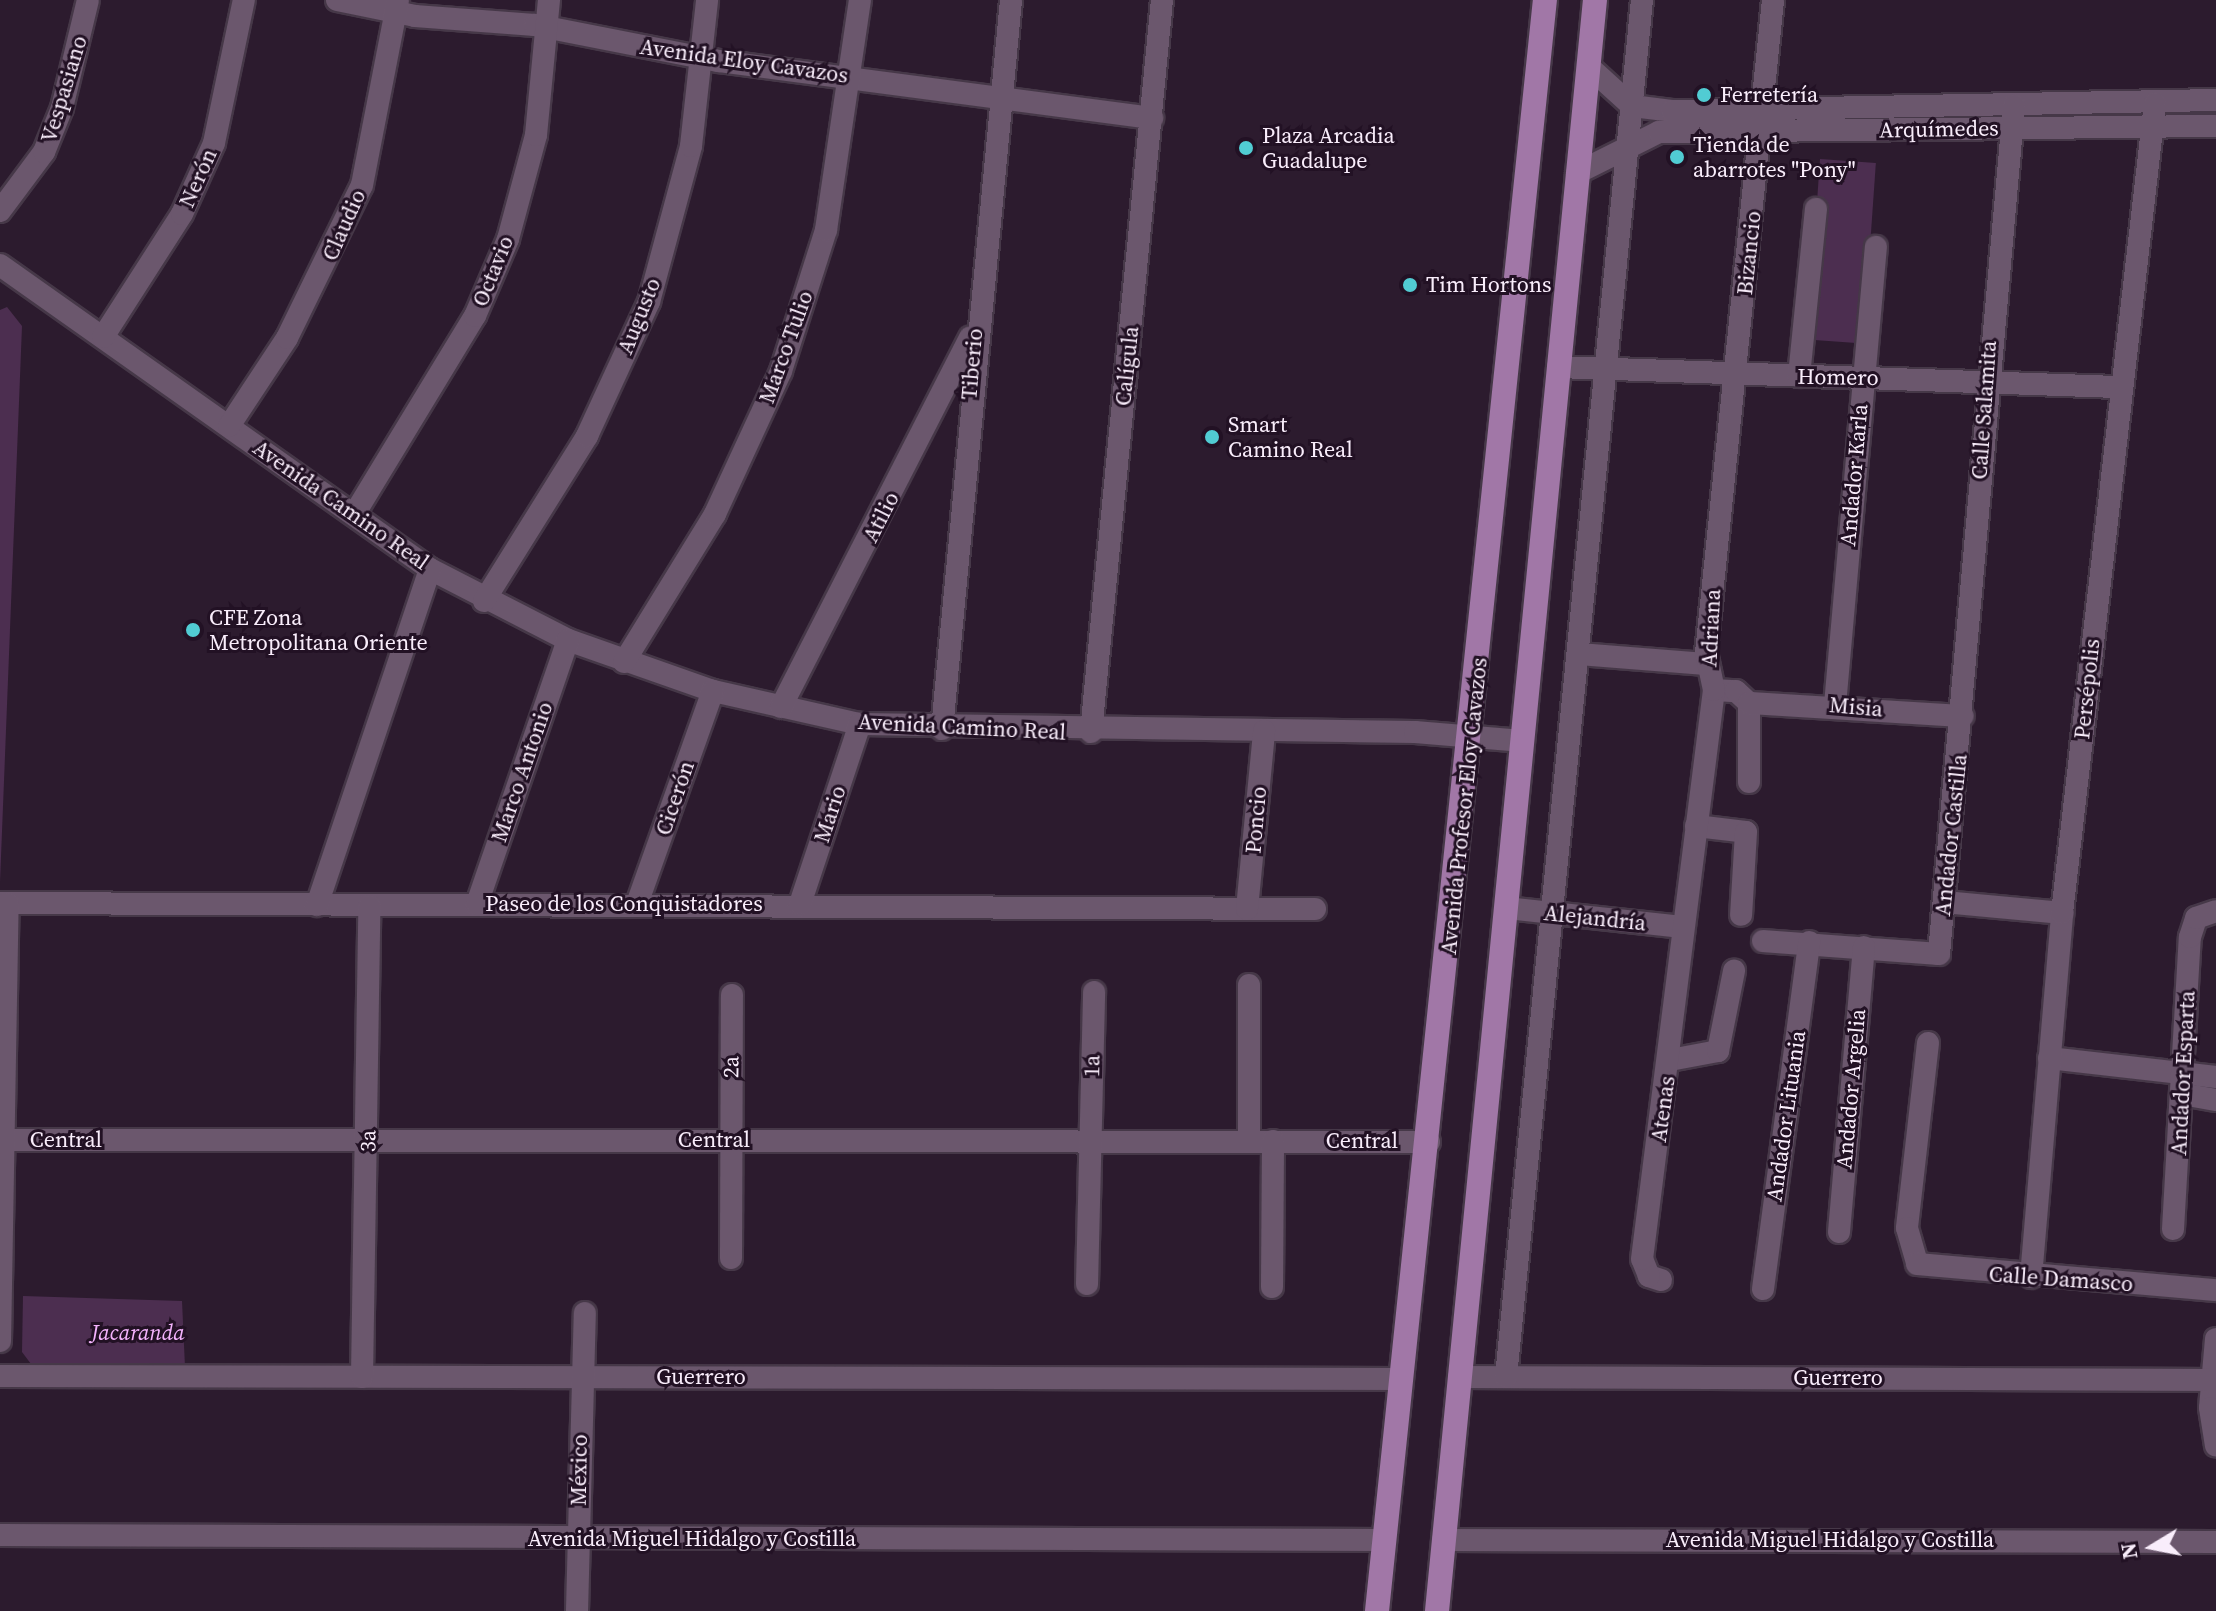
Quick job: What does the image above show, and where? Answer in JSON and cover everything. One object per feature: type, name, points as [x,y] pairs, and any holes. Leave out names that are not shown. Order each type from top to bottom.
[{"type":"main road","name":"Avenida Profesor Eloy Cavazos","points":[[1377,1611],[1429,1142],[1545,0]]},
{"type":"main road","points":[[1437,1611],[1595,0]]},
{"type":"street","name":"Vespasiano","points":[[0,211],[44,152],[62,108],[88,0]]},
{"type":"street","name":"Nerón","points":[[103,337],[182,214],[214,143],[244,0]]},
{"type":"street","name":"Avenida Eloy Cavazos","points":[[337,0],[397,6],[702,55],[1152,118]]},
{"type":"street","name":"Octavio","points":[[355,513],[475,316],[508,239],[536,135],[549,0]]},
{"type":"street","name":"Augusto","points":[[484,601],[587,436],[649,302],[691,146],[707,0]]},
{"type":"street","name":"Marco Tulio","points":[[624,662],[715,514],[781,371],[826,230],[853,76],[860,0]]},
{"type":"street","name":"Tiberio","points":[[942,729],[975,326],[1011,0]]},
{"type":"street","name":"Calígula","points":[[1091,732],[1162,0]]},
{"type":"street","points":[[1506,1377],[1609,371],[1642,0]]},
{"type":"street","name":"Bizancio","points":[[1736,375],[1773,0]]},
{"type":"street","name":"Claudio","points":[[229,426],[287,338],[362,185],[397,6]]},
{"type":"street","points":[[1588,66],[1632,106]]},
{"type":"street","name":"Arquímedes","points":[[1577,173],[1631,140],[1659,132],[1762,121],[2014,105],[2216,100]]},
{"type":"street","name":"Persépolis","points":[[2031,1277],[2062,913],[2118,387],[2155,103]]},
{"type":"street","name":"Calle Salamita","points":[[1963,716],[1985,381],[2014,105]]},
{"type":"street","name":"Arquímedes","points":[[1632,106],[1762,121],[2012,128],[2216,126]]},
{"type":"street","points":[[1799,376],[1816,209]]},
{"type":"street","name":"Andador Karla","points":[[1835,705],[1876,247]]},
{"type":"street","name":"Avenida Camino Real","points":[[3,274],[103,337],[430,569],[484,601],[568,640],[713,691],[860,724],[1091,732],[1264,731],[1523,741]]},
{"type":"street","name":"Atilio","points":[[781,707],[975,326]]},
{"type":"street","name":"Homero","points":[[1558,367],[2118,387]]},
{"type":"street","name":"Adriana","points":[[1683,927],[1714,690],[1706,664],[1736,375]]},
{"type":"street","points":[[317,905],[430,569]]},
{"type":"street","name":"Marco Antonio","points":[[477,904],[568,640]]},
{"type":"street","points":[[1579,654],[1706,664]]},
{"type":"street","points":[[1714,690],[1736,691],[1749,703],[1749,782]]},
{"type":"street","name":"Cicerón","points":[[637,904],[713,691]]},
{"type":"street","name":"Misia","points":[[1749,703],[1835,705],[1963,716]]},
{"type":"street","name":"Andador Castilla","points":[[1864,947],[1939,954],[1963,716]]},
{"type":"street","name":"Mario","points":[[800,904],[860,724]]},
{"type":"street","name":"Poncio","points":[[1247,909],[1264,731]]},
{"type":"street","points":[[1696,826],[1746,832],[1741,915]]},
{"type":"street","points":[[1944,902],[2062,913]]},
{"type":"street","points":[[0,1341],[4,903]]},
{"type":"street","name":"Paseo de los Conquistadores","points":[[4,903],[369,906],[800,904],[1315,909]]},
{"type":"street","name":"3a","points":[[362,1377],[368,1140],[369,906]]},
{"type":"street","name":"Alejandría","points":[[1507,908],[1683,927]]},
{"type":"street","name":"Andador Esparta","points":[[2173,1229],[2182,1084],[2206,914]]},
{"type":"street","name":"Atenas","points":[[1661,1280],[1649,1276],[1642,1259],[1670,1060],[1683,927]]},
{"type":"street","points":[[1763,941],[1864,947]]},
{"type":"street","name":"Andador Lituania","points":[[1763,1289],[1809,942]]},
{"type":"street","name":"Andador Argelia","points":[[1839,1232],[1864,947]]},
{"type":"street","points":[[1670,1060],[1718,1051],[1734,971]]},
{"type":"street","points":[[1249,985],[1249,1141]]},
{"type":"street","name":"1a","points":[[1087,1284],[1094,992]]},
{"type":"street","name":"2a","points":[[731,1258],[732,995]]},
{"type":"street","name":"Calle Damasco","points":[[1928,1043],[1907,1228],[1911,1257],[1931,1269],[2216,1290]]},
{"type":"street","points":[[2049,1058],[2182,1084],[2216,1100]]},
{"type":"street","points":[[2182,1084],[2216,1077]]},
{"type":"street","name":"Central","points":[[1,1140],[1429,1142]]},
{"type":"street","points":[[1272,1287],[1273,1141]]},
{"type":"street","name":"México","points":[[577,1611],[585,1313]]},
{"type":"street","points":[[2216,1339],[2216,1446]]},
{"type":"street","name":"Guerrero","points":[[0,1376],[1401,1379]]},
{"type":"street","name":"Guerrero","points":[[1459,1377],[2214,1380]]},
{"type":"street","name":"Avenida Miguel Hidalgo y Costilla","points":[[0,1535],[1384,1540]]},
{"type":"street","name":"Avenida Miguel Hidalgo y Costilla","points":[[1443,1540],[2216,1542]]},
{"type":"green space","points":[[1820,159],[1876,163],[1863,343],[1807,340]]},
{"type":"green space","points":[[7,307],[22,326],[0,882],[0,310]]},
{"type":"green space","name":"Jacaranda","points":[[23,1296],[182,1301],[185,1367],[31,1364],[22,1352]]},
{"type":"place","name":"Ferretería","points":[[1704,95]]},
{"type":"place","name":"Plaza Arcadia Guadalupe","points":[[1246,148]]},
{"type":"place","name":"Tienda de abarrotes \"Pony\"","points":[[1677,157]]},
{"type":"place","name":"Tim Hortons","points":[[1410,285]]},
{"type":"place","name":"Smart Camino Real","points":[[1212,437]]},
{"type":"place","name":"CFE Zona Metropolitana Oriente","points":[[193,630]]}]
